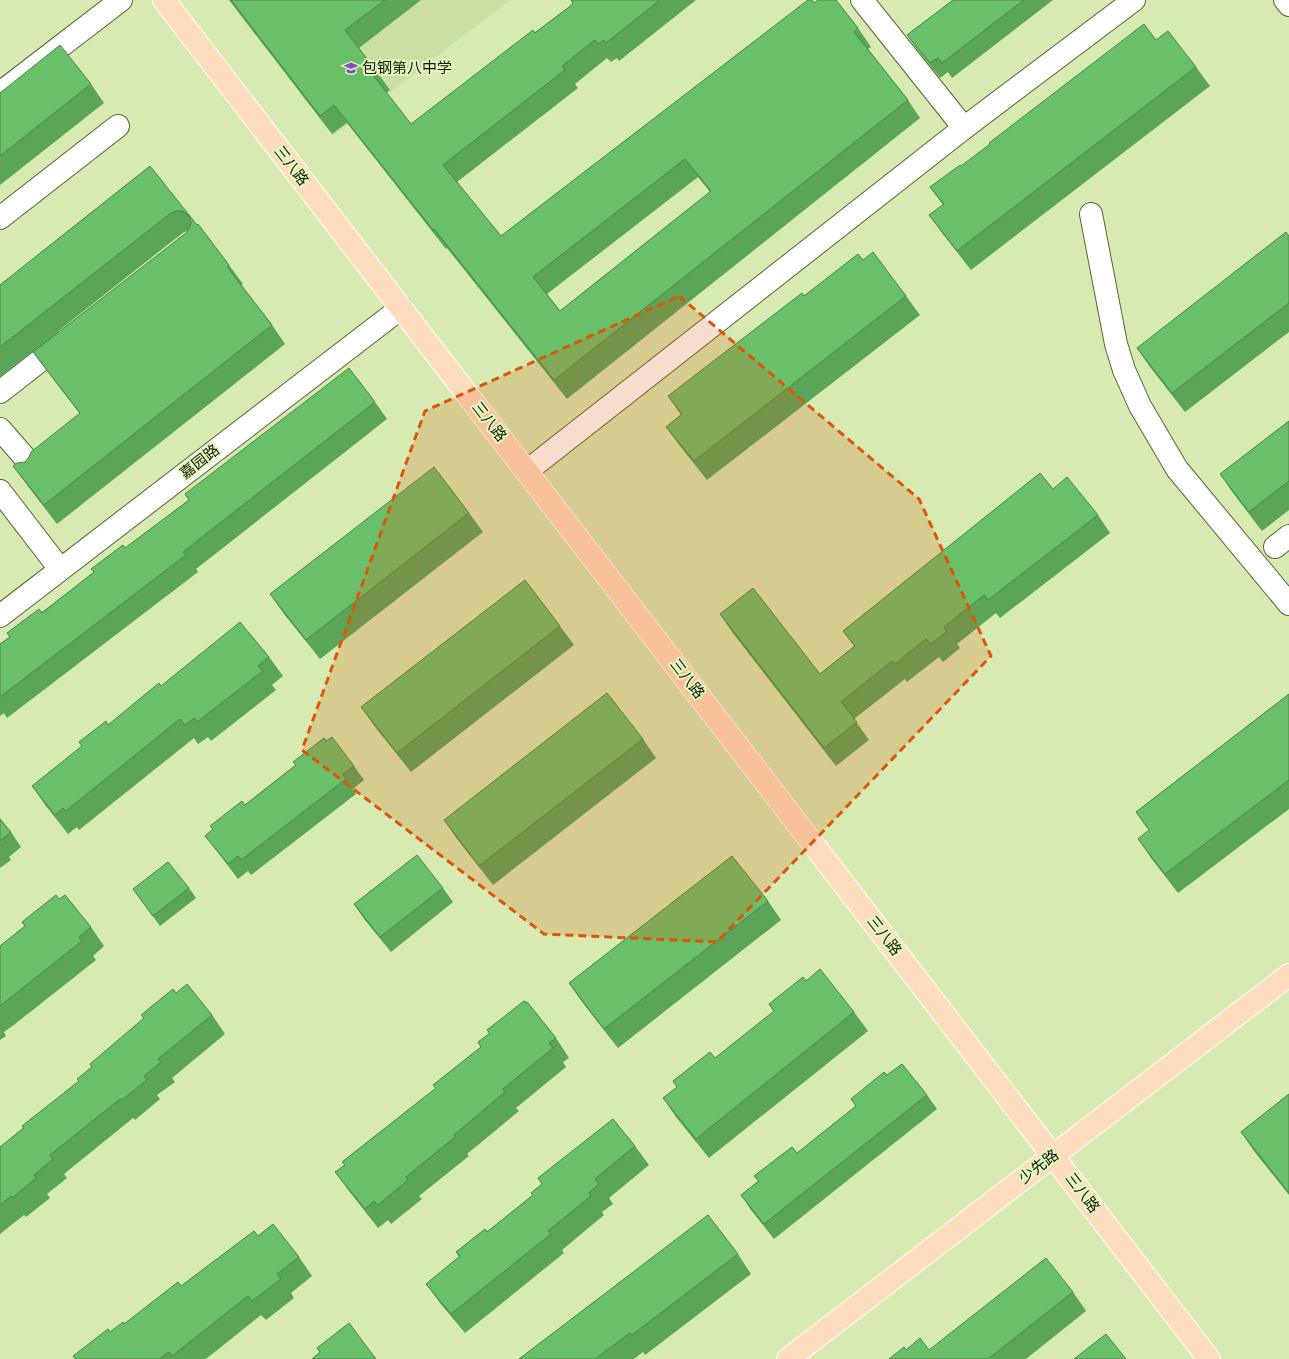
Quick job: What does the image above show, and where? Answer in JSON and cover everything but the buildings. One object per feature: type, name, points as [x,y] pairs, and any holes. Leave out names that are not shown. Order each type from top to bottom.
[{"type":"main road","name":"三八路","points":[[164,0],[1209,1359]]},
{"type":"main road","name":"少先路","points":[[788,1359],[1289,975]]},
{"type":"street","points":[[0,93],[121,0]]},
{"type":"street","points":[[527,471],[964,128],[1134,0]]},
{"type":"street","points":[[1285,0],[1289,5]]},
{"type":"street","points":[[866,2],[964,128]]},
{"type":"street","points":[[0,218],[118,126]]},
{"type":"street","points":[[1091,214],[1116,344],[1124,370],[1140,406],[1177,469],[1289,604]]},
{"type":"street","name":"嘉园路","points":[[0,616],[400,308]]},
{"type":"street","points":[[0,392],[81,329]]},
{"type":"street","points":[[0,429],[27,460],[32,470]]},
{"type":"street","points":[[0,490],[60,569]]},
{"type":"highlighted area","points":[[679,296],[919,499],[991,656],[717,942],[544,934],[302,750],[425,411]]},
{"type":"shaded area","name":"包钢第八中学","points":[[229,0],[510,0],[333,136]]},
{"type":"place","name":"包钢第八中学","points":[[351,68]]}]
